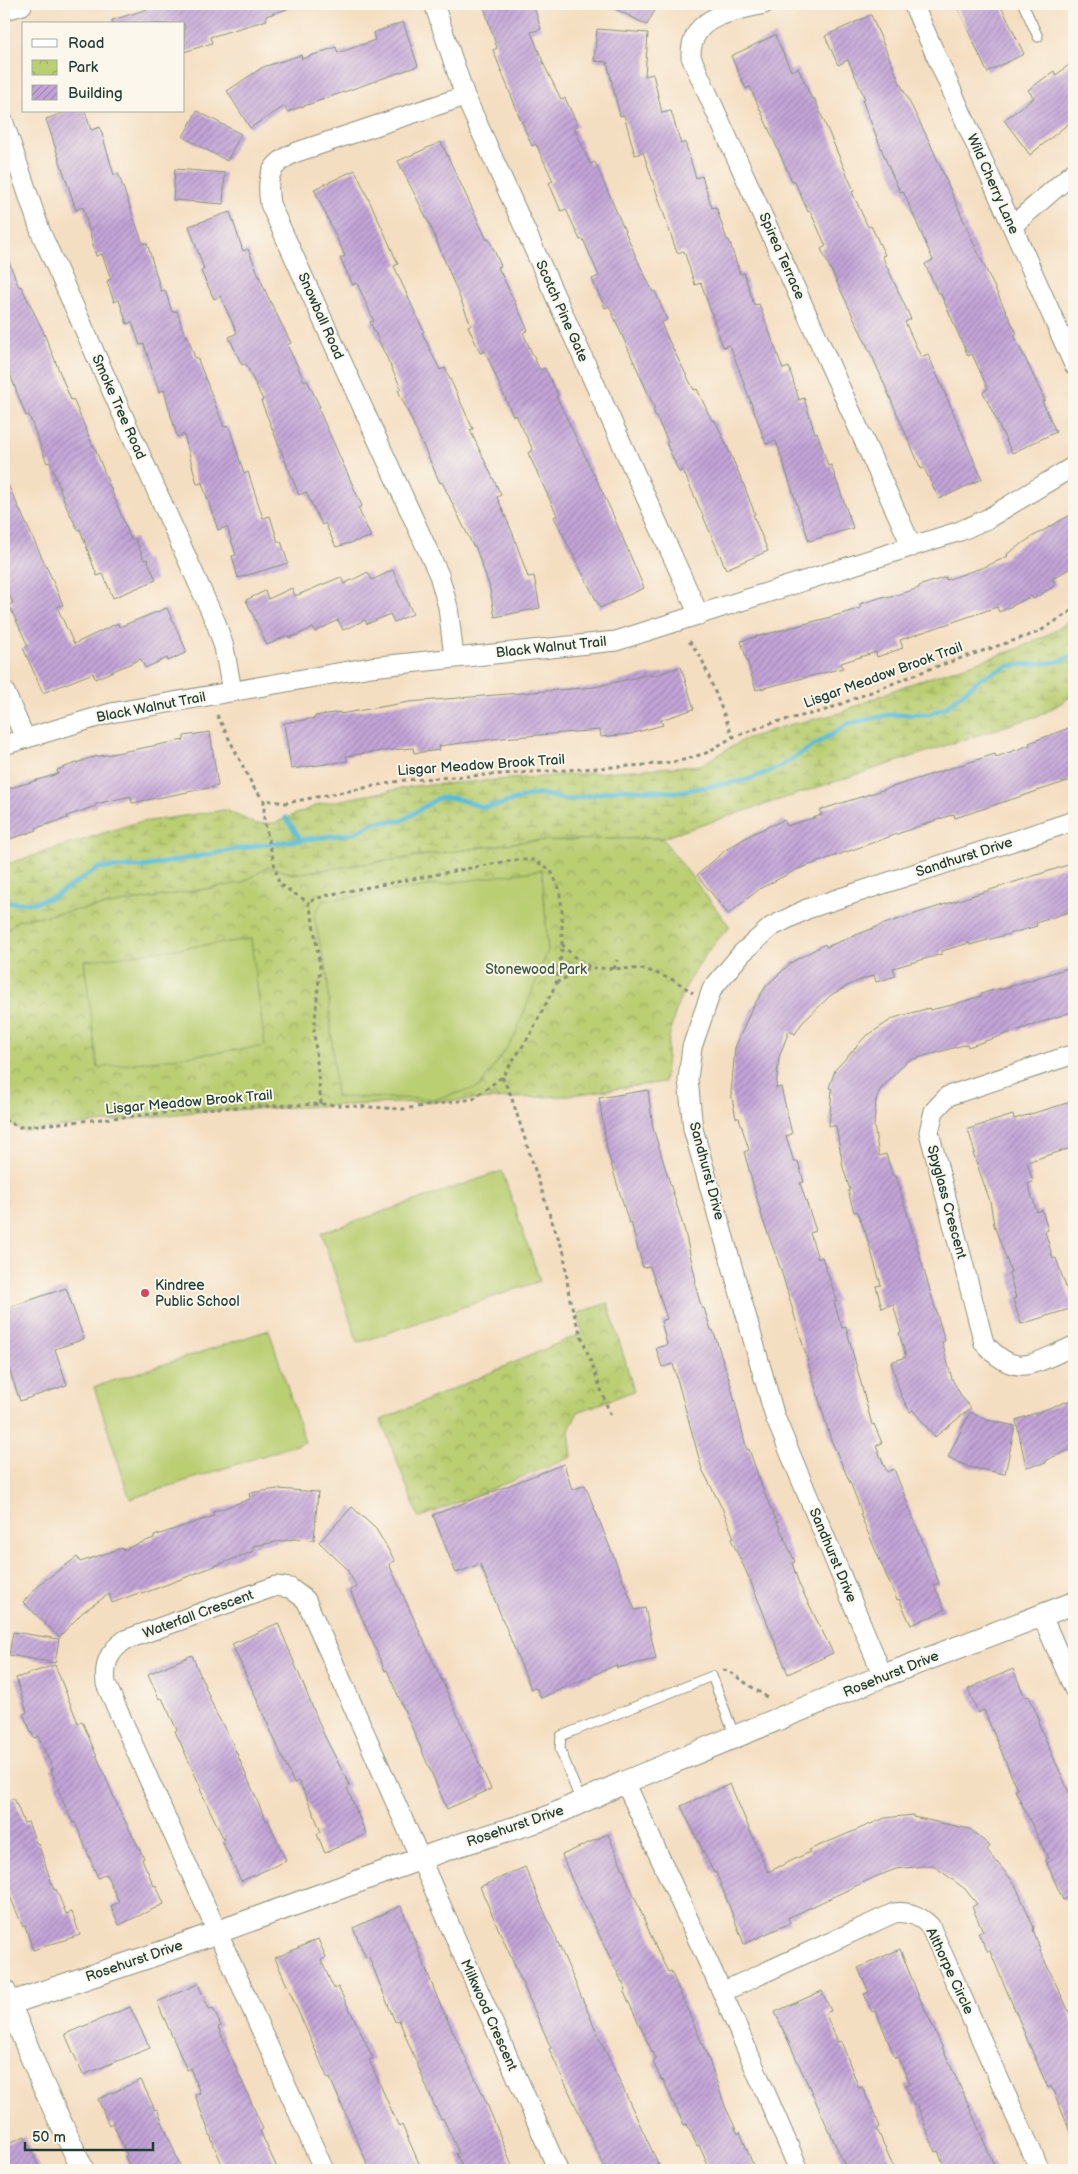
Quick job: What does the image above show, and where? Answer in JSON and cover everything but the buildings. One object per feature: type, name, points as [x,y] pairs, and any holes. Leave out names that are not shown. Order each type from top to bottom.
[{"type":"street","points":[[4,9],[21,4]]},
{"type":"street","name":"Scotch Pine Gate","points":[[434,4],[465,96],[699,615]]},
{"type":"street","name":"Spirea Terrace","points":[[764,4],[715,16],[696,33],[691,48],[691,57],[912,547]]},
{"type":"street","name":"Wild Cherry Lane","points":[[913,4],[1074,365]]},
{"type":"street","name":"Snowball Road","points":[[454,657],[448,607],[438,575],[270,204],[267,183],[279,160],[294,153],[465,96]]},
{"type":"street","name":"Smoke Tree Road","points":[[4,123],[41,233],[216,623],[224,647],[232,692]]},
{"type":"street","points":[[1012,226],[1074,172]]},
{"type":"street","name":"Black Walnut Trail","points":[[4,745],[111,713],[397,663],[616,641],[960,531],[987,519],[1074,466]]},
{"type":"street","points":[[4,690],[25,738]]},
{"type":"street","name":"Sandhurst Drive","points":[[883,1676],[775,1417],[693,1129],[688,1079],[692,1047],[712,989],[742,953],[771,927],[807,909],[1074,821]]},
{"type":"street","name":"Spyglass Crescent","points":[[1074,1054],[948,1096],[934,1111],[928,1132],[984,1343],[993,1353],[1008,1364],[1024,1367],[1074,1346]]},
{"type":"street","name":"Waterfall Crescent","points":[[218,1931],[106,1684],[105,1669],[114,1648],[125,1640],[267,1589],[276,1586],[290,1588],[306,1600],[420,1859]]},
{"type":"street","name":"Rosehurst Drive","points":[[6,1999],[218,1931],[420,1859],[544,1818],[625,1782],[883,1676],[1074,1603]]},
{"type":"street","points":[[1042,1616],[1074,1689]]},
{"type":"street","points":[[625,1782],[722,1992],[799,2170]]},
{"type":"street","name":"Milkwood Crescent","points":[[420,1859],[558,2170]]},
{"type":"street","name":"Althorpe Circle","points":[[722,1992],[894,1913],[903,1912],[925,1920],[930,1926],[1040,2170]]},
{"type":"street","points":[[218,1931],[324,2170]]},
{"type":"street","points":[[6,1999],[42,2083],[83,2170]]},
{"type":"lane","points":[[1023,4],[1038,37]]},
{"type":"lane","points":[[581,1802],[560,1749],[560,1736],[712,1676],[736,1737]]},
{"type":"path","name":"Lisgar Meadow Brook Trail","points":[[264,800],[286,803],[405,780],[646,765],[680,761],[706,753],[733,737],[772,723],[823,711],[932,668],[1039,632],[1074,609]]},
{"type":"path","points":[[689,641],[701,657],[733,737]]},
{"type":"path","points":[[217,715],[254,788],[264,800],[264,820],[279,884],[308,902],[312,916],[320,966],[314,1032],[321,1104]]},
{"type":"path","points":[[308,902],[326,895],[513,860],[533,860],[550,869],[559,888],[562,909],[562,944],[556,984],[530,1035],[502,1077],[510,1093],[564,1253],[569,1296],[577,1324],[611,1417]]},
{"type":"path","points":[[562,944],[573,956],[592,968]]},
{"type":"path","points":[[614,969],[617,960]]},
{"type":"path","points":[[556,984],[578,971],[592,968],[646,969],[676,981],[707,1002]]},
{"type":"path","name":"Lisgar Meadow Brook Trail","points":[[4,1120],[19,1127],[216,1108],[321,1104],[403,1109],[427,1108],[472,1099],[502,1077]]},
{"type":"path","points":[[715,1669],[728,1671],[768,1698]]},
{"type":"green space","points":[[1074,618],[1074,695],[1043,714],[662,838],[528,841],[293,874],[268,867],[242,883],[18,920],[4,932],[4,865],[135,823],[225,810],[256,824],[275,823],[320,804],[415,786],[701,765],[745,739],[788,725],[837,714],[901,687],[1017,649],[1049,634]]},
{"type":"green space","name":"Stonewood Park","points":[[662,838],[730,927],[702,959],[681,998],[670,1032],[664,1082],[565,1096],[204,1111],[24,1131],[4,1120],[4,932],[18,920],[242,883],[268,867],[293,874],[528,841]]},
{"type":"green space","points":[[542,870],[548,950],[515,1036],[480,1087],[436,1099],[336,1097],[327,974],[314,917],[322,901]]},
{"type":"green space","points":[[251,939],[265,1046],[98,1068],[84,961]]},
{"type":"green space","points":[[502,1171],[540,1281],[358,1343],[321,1233]]},
{"type":"green space","points":[[608,1303],[634,1391],[578,1412],[569,1430],[572,1457],[419,1518],[381,1420],[582,1333],[578,1313]]},
{"type":"green space","points":[[269,1330],[305,1442],[130,1499],[94,1387]]},
{"type":"waterway","points":[[4,902],[32,903],[53,897],[99,868],[142,867],[260,845],[355,833],[376,822],[402,821],[438,798],[454,798],[482,807],[499,805],[531,795],[545,795],[567,800],[621,789],[677,792],[747,780],[778,768],[848,724],[888,715],[930,714],[946,707],[981,678],[1008,666],[1058,662],[1074,655]]},
{"type":"waterway","points":[[286,818],[302,841]]},
{"type":"place","name":"Kindree Public School","points":[[145,1293]]}]
